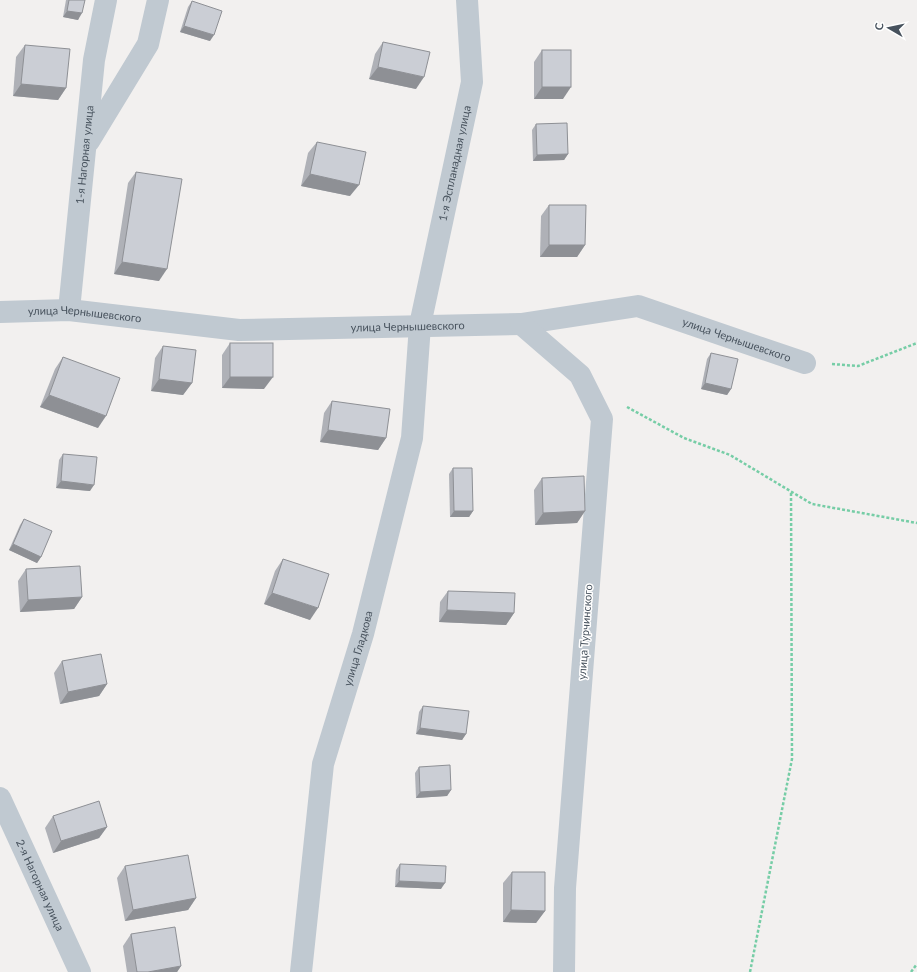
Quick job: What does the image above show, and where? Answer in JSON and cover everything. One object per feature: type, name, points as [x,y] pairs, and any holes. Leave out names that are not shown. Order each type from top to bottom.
[{"type":"street","name":"1-я Нагорная улица","points":[[69,310],[94,60],[106,0]]},
{"type":"street","points":[[86,146],[148,44],[158,0]]},
{"type":"street","name":"1-я Эспланадная улица","points":[[420,325],[472,82],[468,0]]},
{"type":"street","name":"улица Чернышевского","points":[[0,312],[69,310],[239,330],[521,324],[638,306],[805,363]]},
{"type":"street","name":"улица Турчинского","points":[[521,324],[580,375],[602,419],[565,888],[564,972]]},
{"type":"street","name":"улица Гладкова","points":[[301,972],[323,764],[363,634],[412,438],[420,325]]},
{"type":"street","name":"2-я Нагорная улица","points":[[0,798],[80,972]]},
{"type":"path","points":[[805,363],[858,366],[917,343]]},
{"type":"path","points":[[624,406],[684,438],[730,455],[812,504],[917,523]]},
{"type":"path","points":[[750,972],[792,758],[791,491]]},
{"type":"path","points":[[911,972],[917,964]]},
{"type":"building","points":[[69,0],[85,0],[82,13],[67,11]]},
{"type":"building","points":[[192,1],[222,11],[214,35],[184,26]]},
{"type":"building","points":[[383,42],[430,52],[424,77],[378,67]]},
{"type":"building","points":[[25,45],[70,49],[66,88],[21,84]]},
{"type":"building","points":[[542,50],[571,50],[571,87],[542,87]]},
{"type":"building","points":[[567,123],[568,154],[537,155],[536,124]]},
{"type":"building","points":[[317,142],[366,152],[359,185],[310,174]]},
{"type":"building","points":[[136,172],[182,179],[167,269],[122,262]]},
{"type":"building","points":[[549,205],[586,205],[585,245],[549,245]]},
{"type":"building","points":[[230,343],[273,343],[273,377],[230,377]]},
{"type":"building","points":[[163,346],[196,350],[192,383],[159,379]]},
{"type":"building","points":[[711,353],[738,359],[731,389],[705,383]]},
{"type":"building","points":[[63,357],[120,378],[106,416],[49,395]]},
{"type":"building","points":[[332,401],[390,409],[386,438],[328,430]]},
{"type":"building","points":[[63,454],[97,457],[94,485],[61,481]]},
{"type":"building","points":[[453,468],[472,468],[473,511],[454,511]]},
{"type":"building","points":[[584,476],[585,511],[543,513],[542,478]]},
{"type":"building","points":[[24,519],[52,531],[41,557],[13,544]]},
{"type":"building","points":[[283,559],[329,574],[318,608],[272,593]]},
{"type":"building","points":[[80,566],[82,597],[28,600],[26,569]]},
{"type":"building","points":[[448,591],[515,593],[514,613],[447,610]]},
{"type":"building","points":[[101,654],[107,684],[68,692],[62,661]]},
{"type":"building","points":[[423,706],[469,711],[466,734],[420,728]]},
{"type":"building","points":[[450,765],[451,790],[420,792],[419,767]]},
{"type":"building","points":[[99,801],[107,827],[61,841],[53,816]]},
{"type":"building","points":[[188,855],[196,898],[133,910],[125,866]]},
{"type":"building","points":[[400,864],[446,866],[445,883],[399,881]]},
{"type":"building","points":[[512,872],[545,872],[545,911],[511,910]]},
{"type":"building","points":[[175,927],[181,966],[148,972],[137,972],[131,934]]}]
